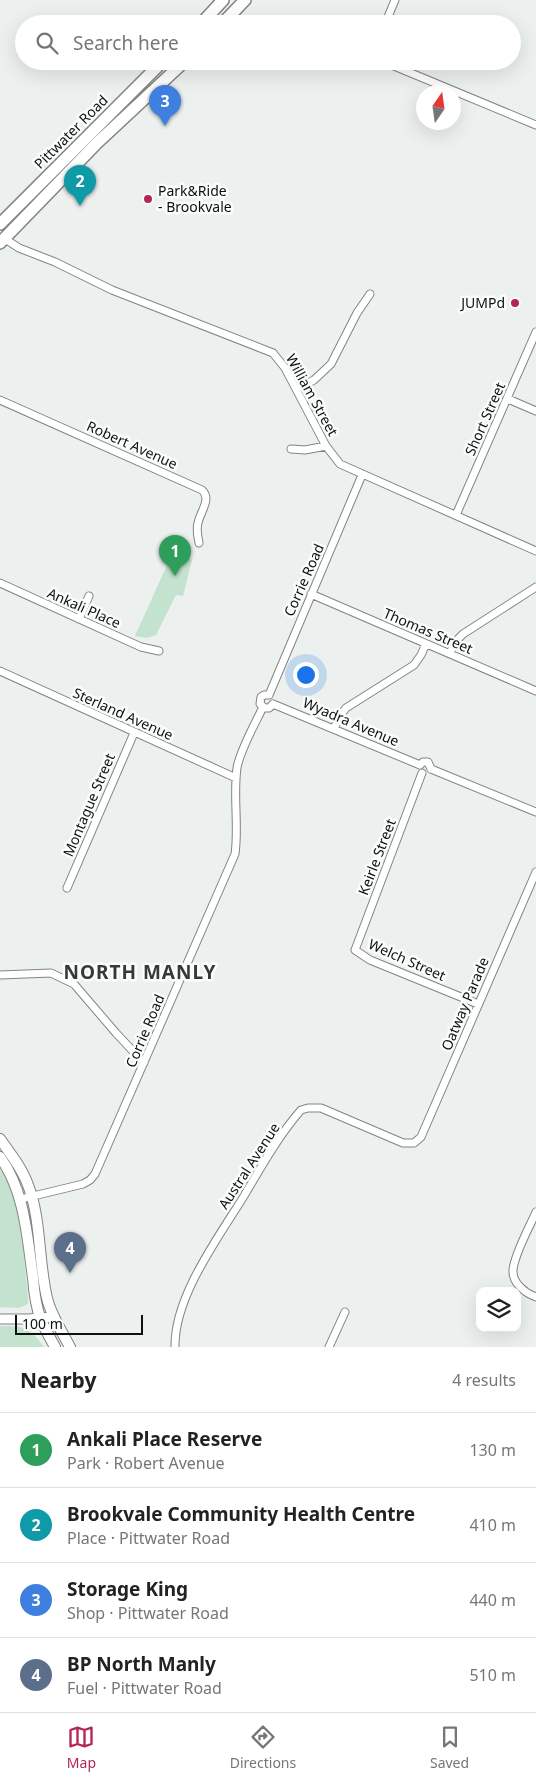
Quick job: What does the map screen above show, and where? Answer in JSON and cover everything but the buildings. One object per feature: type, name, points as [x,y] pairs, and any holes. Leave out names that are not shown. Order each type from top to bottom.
[{"type":"highway","points":[[209,15],[223,0]]},
{"type":"highway","points":[[228,0],[242,3]]},
{"type":"highway","points":[[231,15],[242,3]]},
{"type":"highway","name":"Pittwater Road","points":[[0,224],[154,70]]},
{"type":"highway","name":"Pittwater Road","points":[[3,241],[97,142],[175,70]]},
{"type":"main road","name":"Pittwater Road","points":[[0,251],[3,241]]},
{"type":"main road","points":[[0,1139],[18,1165],[28,1184],[32,1196],[48,1300],[54,1317],[70,1347]]},
{"type":"main road","points":[[0,1157],[15,1182],[20,1199],[26,1226],[36,1303],[40,1319],[55,1347]]},
{"type":"main road","points":[[0,1318],[40,1319],[54,1317]]},
{"type":"street","points":[[389,15],[395,0]]},
{"type":"street","points":[[404,70],[536,125]]},
{"type":"street","name":"William Street","points":[[3,241],[41,256],[112,290],[267,350],[278,358],[326,446],[340,464],[536,550]]},
{"type":"street","points":[[296,389],[314,380],[331,364],[357,313],[370,294]]},
{"type":"street","name":"Short Street","points":[[456,515],[536,332]]},
{"type":"street","points":[[508,399],[536,411]]},
{"type":"street","name":"Robert Avenue","points":[[0,400],[202,490],[206,493],[206,499],[197,524],[199,543]]},
{"type":"street","points":[[291,449],[305,450],[326,446]]},
{"type":"street","name":"Corrie Road","points":[[269,695],[362,475]]},
{"type":"street","name":"Ankali Place","points":[[0,583],[141,647],[159,651]]},
{"type":"street","points":[[450,654],[456,641],[463,634],[536,587]]},
{"type":"street","name":"Thomas Street","points":[[311,594],[536,691]]},
{"type":"street","points":[[79,619],[90,596]]},
{"type":"street","points":[[334,728],[346,708],[414,665],[422,655],[426,644]]},
{"type":"street","name":"Sterland Avenue","points":[[0,671],[236,778]]},
{"type":"street","points":[[264,694],[269,695],[273,699],[272,704],[269,708],[263,707],[260,704],[260,698],[264,694]]},
{"type":"street","name":"Wyadra Avenue","points":[[272,704],[420,764]]},
{"type":"street","name":"Corrie Road","points":[[20,1199],[64,1189],[90,1180],[95,1174],[235,854],[238,835],[236,778],[238,762],[263,707]]},
{"type":"street","name":"Montague Street","points":[[67,888],[134,733]]},
{"type":"street","points":[[431,769],[427,773],[422,773],[419,769],[420,764],[428,762],[431,769],[536,812]]},
{"type":"street","name":"Keirle Street","points":[[355,950],[422,773]]},
{"type":"street","name":"Oatway Parade","points":[[414,1143],[421,1137],[536,872]]},
{"type":"street","name":"Welch Street","points":[[355,950],[370,960],[478,1004]]},
{"type":"street","points":[[0,975],[51,973],[74,984],[144,1063]]},
{"type":"street","name":"Austral Avenue","points":[[175,1347],[175,1333],[188,1290],[260,1169],[301,1110],[321,1108],[404,1143],[414,1143]]},
{"type":"street","points":[[536,1212],[512,1271],[517,1284],[528,1294],[536,1297]]},
{"type":"street","points":[[329,1347],[345,1312]]},
{"type":"green space","points":[[176,545],[192,560],[183,596],[176,595],[156,635],[147,638],[135,636]]},
{"type":"green space","points":[[0,1169],[14,1198],[21,1231],[28,1304],[19,1308],[0,1307]]},
{"type":"green space","points":[[0,1326],[21,1327],[34,1335],[44,1347],[0,1347]]},
{"type":"place","name":"Storage King","points":[[165,126]]},
{"type":"place","name":"Park&Ride - Brookvale","points":[[148,199]]},
{"type":"place","name":"Brookvale Community Health Centre","points":[[80,206]]},
{"type":"place","name":"JUMPd","points":[[515,303]]},
{"type":"place","name":"Ankali Place Reserve","points":[[175,576]]},
{"type":"place","name":"BP North Manly","points":[[70,1273]]},
{"type":"district","name":"NORTH MANLY","points":[[140,972]]}]
